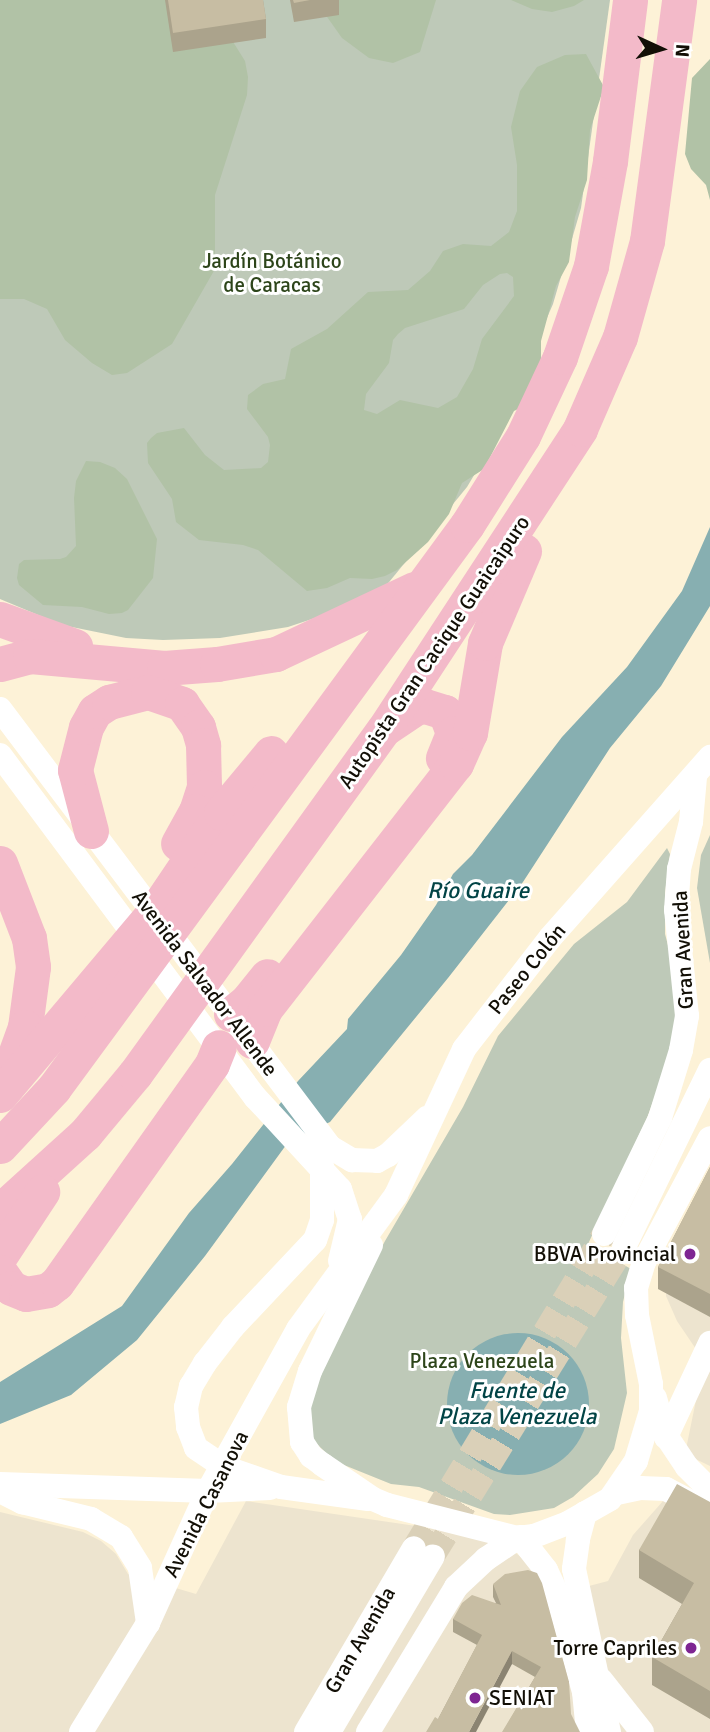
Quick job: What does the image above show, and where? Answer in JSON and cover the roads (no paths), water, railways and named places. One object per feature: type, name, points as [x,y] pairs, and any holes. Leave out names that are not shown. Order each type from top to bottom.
[{"type":"highway","points":[[0,1146],[54,1088],[417,588],[467,524],[523,436],[541,400],[576,313],[599,229],[630,0]]},
{"type":"highway","name":"Autopista Gran Cacique Guaicaipuro","points":[[0,1211],[85,1135],[135,1074],[384,729],[563,460],[593,402],[620,337],[646,246],[679,0]]},
{"type":"highway","points":[[227,1029],[265,1009],[456,764],[470,733],[490,627],[563,460]]},
{"type":"highway","points":[[0,664],[30,656],[164,668],[217,664],[276,654],[417,588]]},
{"type":"highway","points":[[0,1095],[155,911],[221,813],[362,642],[417,588]]},
{"type":"highway","points":[[0,619],[69,645],[112,653],[166,657],[274,645],[327,631]]},
{"type":"highway","points":[[93,833],[75,770],[82,738],[95,711],[109,702],[148,692],[182,704],[198,727],[203,745],[204,787],[196,810],[159,883],[155,911]]},
{"type":"highway","points":[[0,1272],[11,1288],[26,1294],[48,1290],[57,1283],[212,1064],[227,1029],[247,1001],[441,762],[449,750],[453,733],[445,712],[425,706],[417,707],[384,729]]},
{"type":"highway","points":[[0,863],[29,938],[33,967],[25,1027],[16,1057],[0,1087]]},
{"type":"highway","points":[[0,1256],[85,1135]]},
{"type":"street","name":"Avenida Salvador Allende","points":[[0,709],[93,833],[227,1029],[255,1097],[326,1157],[352,1160],[377,1161],[413,1133],[439,1105]]},
{"type":"street","name":"Avenida Salvador Allende","points":[[0,755],[96,887],[279,1082],[326,1157]]},
{"type":"street","name":"Paseo Colón","points":[[386,1210],[464,1049],[502,997],[710,757]]},
{"type":"street","name":"Gran Avenida","points":[[695,777],[691,822],[679,869],[676,910],[687,1016],[683,1039],[660,1118],[614,1240],[710,1070]]},
{"type":"street","points":[[666,1437],[651,1384],[637,1315],[636,1288],[644,1262],[710,1138]]},
{"type":"street","name":"Avenida Casanova","points":[[326,1157],[350,1219],[349,1234],[334,1279]]},
{"type":"street","points":[[281,1488],[224,1467],[196,1448],[190,1436],[186,1407],[191,1386],[233,1327],[315,1240],[322,1220],[326,1157]]},
{"type":"street","name":"Avenida Casanova","points":[[81,1732],[148,1623],[208,1491],[224,1467],[298,1329],[386,1210]]},
{"type":"street","points":[[373,1499],[311,1456],[302,1442],[299,1407],[310,1371],[386,1210]]},
{"type":"street","points":[[666,1437],[710,1343]]},
{"type":"street","points":[[617,1493],[636,1461],[651,1410],[651,1384]]},
{"type":"street","points":[[651,1410],[687,1467],[710,1490]]},
{"type":"street","points":[[0,1484],[208,1491],[281,1488],[373,1499],[519,1538],[546,1570],[556,1591],[584,1692],[588,1732]]},
{"type":"street","points":[[368,1732],[456,1587],[486,1559],[519,1538],[551,1531],[586,1514],[617,1493],[640,1488],[666,1489],[710,1512]]},
{"type":"street","points":[[0,1490],[32,1505],[91,1519],[121,1537],[140,1568],[148,1623]]},
{"type":"street","points":[[586,1514],[578,1540],[574,1569],[609,1732]]},
{"type":"street","name":"Gran Avenida","points":[[306,1732],[424,1552],[329,1732]]},
{"type":"street","points":[[598,1676],[642,1732]]},
{"type":"water","name":"Río Guaire","points":[[710,527],[710,606],[661,686],[610,748],[523,882],[448,978],[330,1122],[289,1141],[205,1256],[137,1340],[71,1395],[0,1424],[0,1382],[122,1306],[189,1213],[298,1081],[347,1029],[348,1019],[401,955],[436,905],[453,874],[472,855],[562,737],[627,667],[682,591]]},
{"type":"water","name":"Fuente de Plaza Venezuela","points":[[518,1333],[545,1339],[568,1354],[583,1377],[589,1404],[583,1431],[568,1454],[545,1469],[518,1475],[491,1469],[468,1454],[453,1431],[447,1404],[453,1377],[468,1354],[491,1339]]},
{"type":"tunnel","points":[[414,1548],[604,1234]]},
{"type":"tunnel","points":[[433,1556],[624,1247]]},
{"type":"place","name":"BBVA Provincial","points":[[690,1254]]},
{"type":"place","name":"Torre Capriles","points":[[691,1648]]},
{"type":"place","name":"SENIAT","points":[[475,1698]]},
{"type":"park label","name":"Jardín Botánico de Caracas","points":[[272,273]]},
{"type":"park label","name":"Plaza Venezuela","points":[[482,1361]]}]
